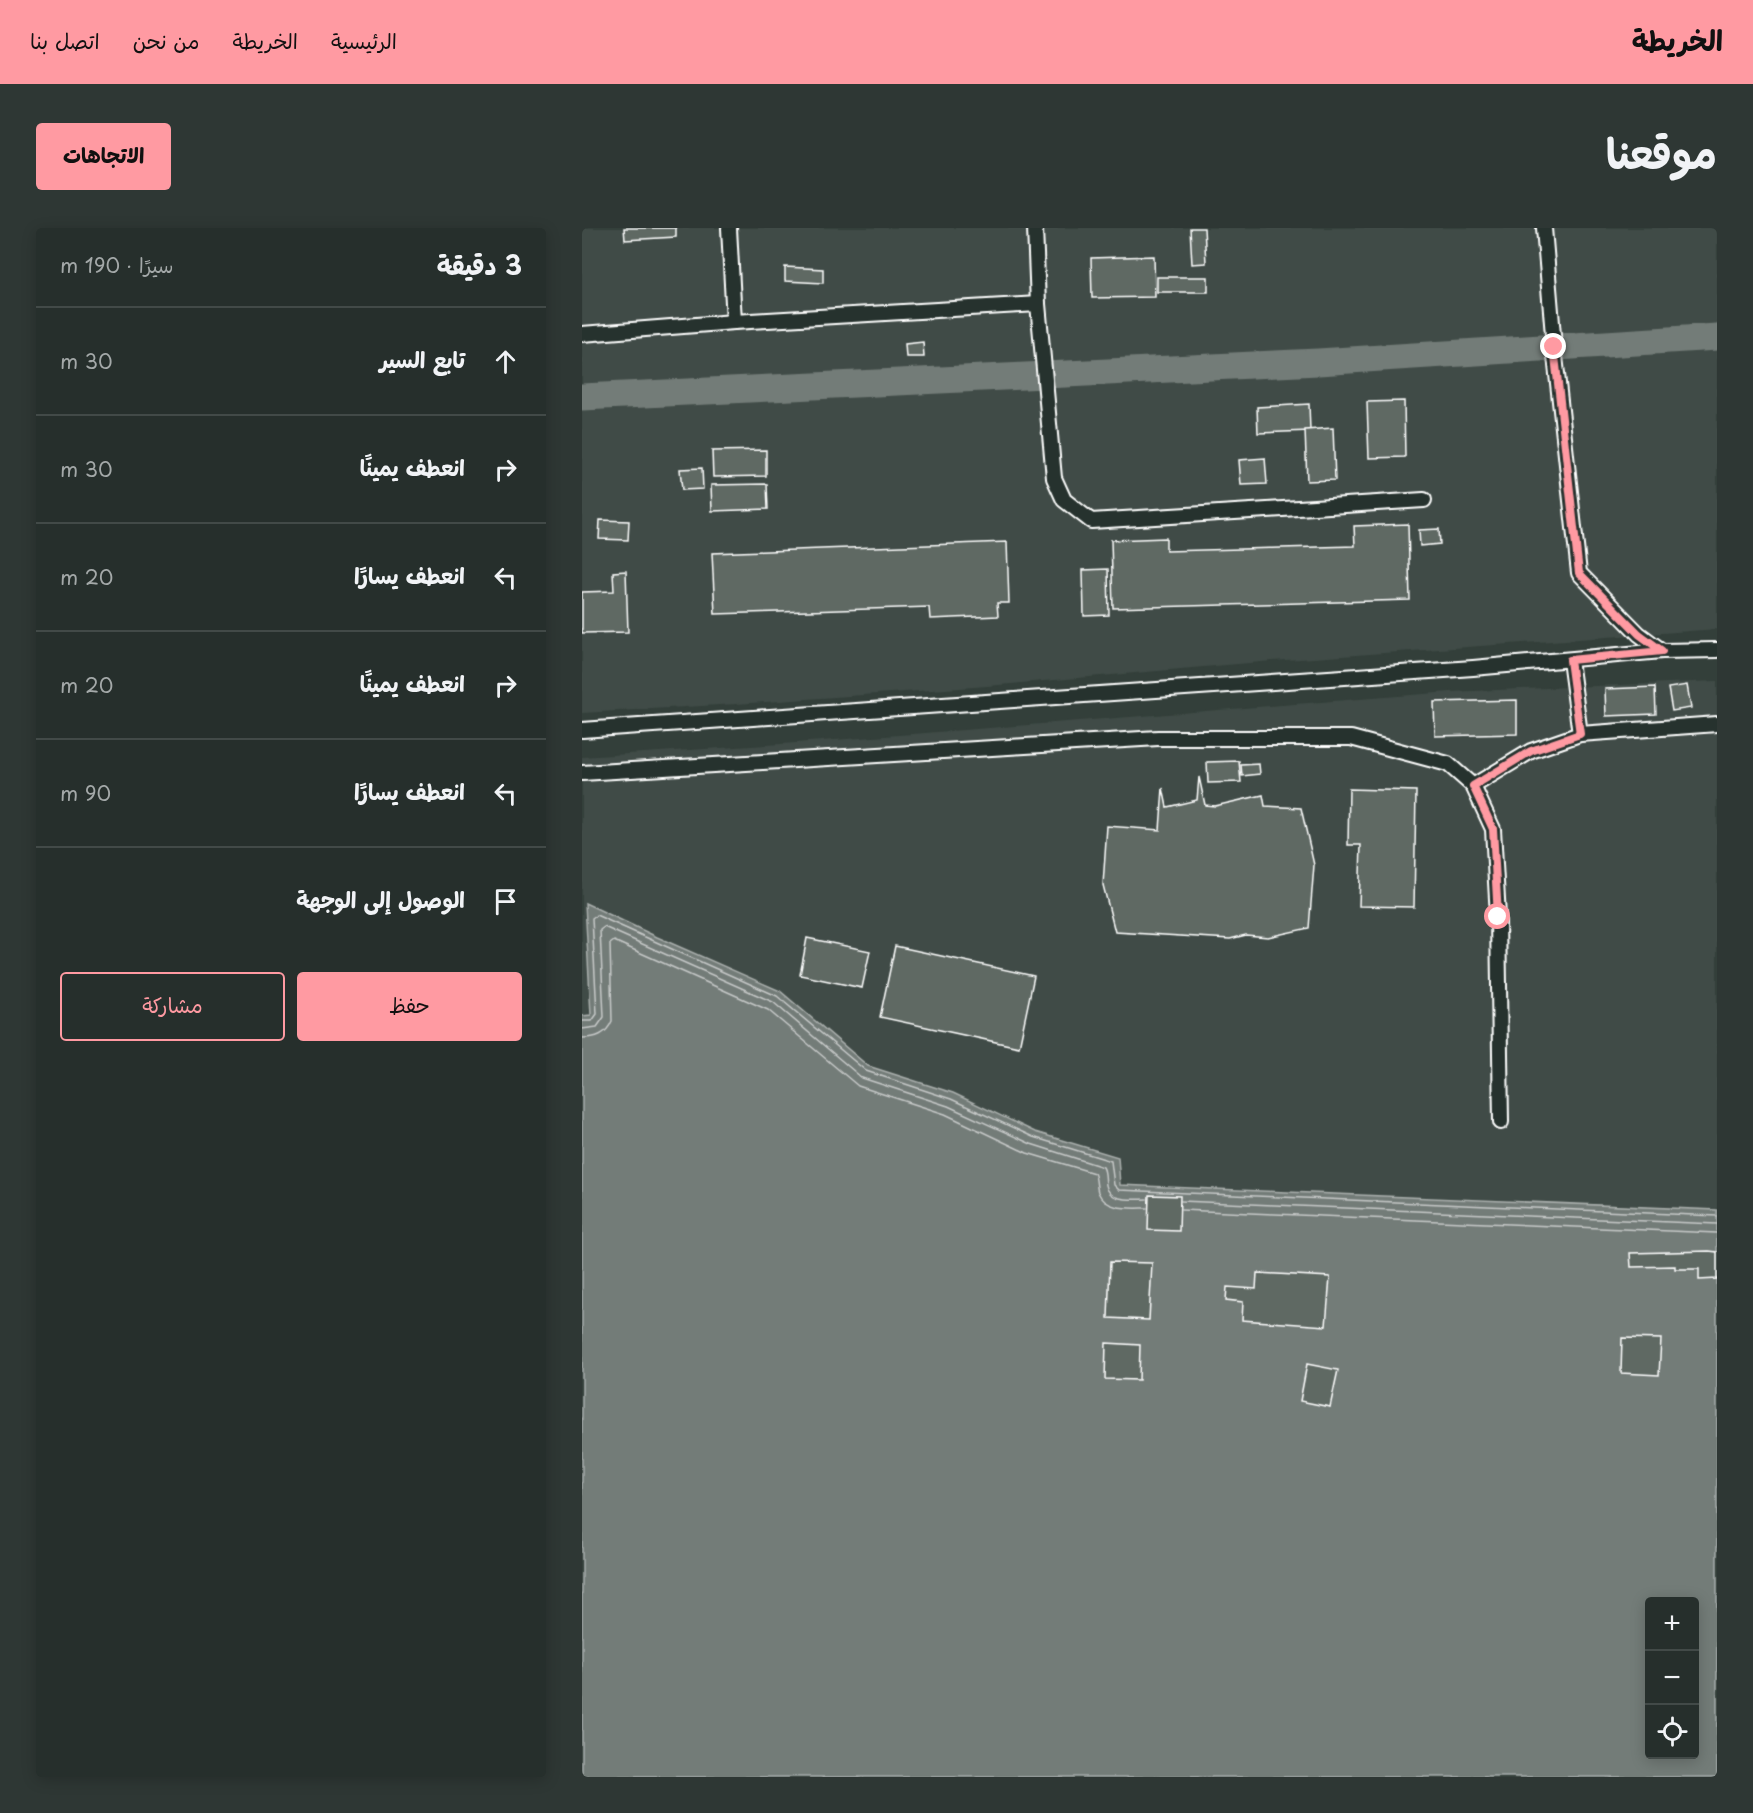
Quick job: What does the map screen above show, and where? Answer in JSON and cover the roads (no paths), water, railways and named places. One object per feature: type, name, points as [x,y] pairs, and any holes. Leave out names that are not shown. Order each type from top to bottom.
[{"type":"lane","points":[[729,228],[734,322]]},
{"type":"lane","points":[[1035,228],[1038,304],[1054,478],[1064,500],[1091,521],[1424,500]]},
{"type":"lane","points":[[1544,228],[1554,347],[1579,573],[1639,634],[1662,651]]},
{"type":"lane","points":[[582,334],[734,322],[1038,304]]},
{"type":"lane","points":[[582,730],[933,707],[1570,660],[1662,651],[1717,650]]},
{"type":"lane","points":[[1570,660],[1580,734]]},
{"type":"lane","points":[[1473,786],[1531,751],[1580,734],[1717,724]]},
{"type":"lane","points":[[582,773],[1158,738],[1351,738],[1448,764],[1473,786],[1493,829],[1498,917],[1501,1122]]},
{"type":"water","points":[[585,903],[780,991],[868,1066],[953,1093],[1035,1132],[1118,1157],[1120,1185],[1717,1210],[1717,1777],[582,1777],[582,1016],[591,1015]]},
{"type":"waterway","points":[[582,397],[1318,362],[1717,337]]}]
